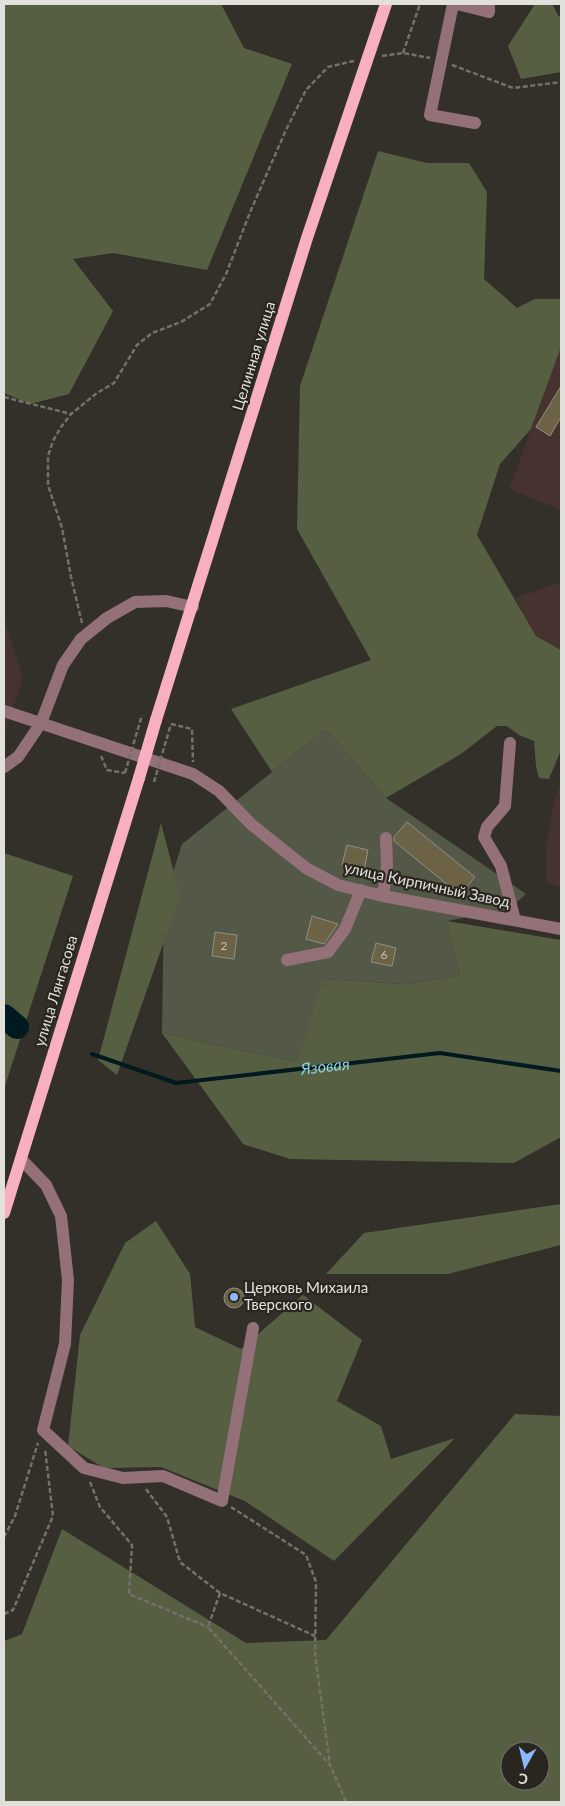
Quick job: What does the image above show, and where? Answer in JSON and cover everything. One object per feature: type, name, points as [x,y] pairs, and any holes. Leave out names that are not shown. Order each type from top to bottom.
[{"type":"main road","name":"Целинная улица","points":[[156,720],[193,607],[307,238],[386,4]]},
{"type":"main road","name":"улица Лянгасова","points":[[4,1213],[156,720]]},
{"type":"street","points":[[475,123],[430,115],[455,4],[489,12],[490,4]]},
{"type":"street","points":[[4,767],[18,757],[41,723],[63,665],[81,639],[107,618],[135,602],[166,601],[193,607]]},
{"type":"street","name":"улица Кирпичный Завод","points":[[4,711],[194,774],[219,791],[252,825],[306,868],[338,885],[383,896],[561,929]]},
{"type":"street","points":[[510,743],[505,806],[487,828],[484,837],[501,866],[515,920]]},
{"type":"street","points":[[383,896],[387,865],[386,838]]},
{"type":"street","points":[[287,960],[328,952],[346,929],[361,890]]},
{"type":"street","points":[[20,1159],[46,1185],[61,1216],[68,1280],[65,1344],[43,1430],[84,1468],[123,1478],[163,1476],[222,1501],[253,1328]]},
{"type":"path","points":[[420,4],[403,52],[441,60],[513,88],[561,82]]},
{"type":"path","points":[[81,639],[82,622],[71,578],[62,528],[48,485],[48,456],[60,427],[71,414],[114,383],[137,345],[152,333],[181,322],[210,304],[226,274],[286,130],[306,90],[328,67]]},
{"type":"path","points":[[4,397],[71,414]]},
{"type":"path","points":[[96,742],[107,770],[125,773],[142,715]]},
{"type":"path","points":[[154,782],[171,724],[192,729],[194,774]]},
{"type":"path","points":[[4,1536],[15,1516],[43,1430]]},
{"type":"path","points":[[4,1614],[13,1610],[53,1516],[43,1430]]},
{"type":"path","points":[[84,1468],[100,1507],[132,1545],[129,1594],[208,1627],[330,1765]]},
{"type":"path","points":[[144,1487],[167,1517],[180,1562],[220,1593],[315,1636]]},
{"type":"path","points":[[222,1501],[306,1555],[316,1582],[314,1654],[330,1765],[346,1802]]},
{"type":"path","points":[[208,1627],[220,1593]]},
{"type":"shaded area","points":[[561,347],[561,510],[509,489]]},
{"type":"shaded area","points":[[561,582],[561,650],[536,636],[515,598]]},
{"type":"shaded area","points":[[4,617],[23,678],[4,735]]},
{"type":"shaded area","points":[[561,781],[561,888],[546,882],[546,847],[553,805]]},
{"type":"green space","points":[[4,4],[221,4],[244,48],[292,64],[207,270],[113,253],[73,259],[113,311],[69,394],[30,404],[4,393]]},
{"type":"green space","points":[[535,4],[552,4],[559,17],[561,15],[561,72],[521,79],[508,46]]},
{"type":"green space","points":[[378,151],[427,163],[469,163],[487,192],[484,279],[517,308],[535,299],[561,299],[561,347],[531,429],[500,464],[477,535],[536,636],[561,650],[561,750],[549,779],[539,778],[534,741],[519,735],[507,726],[497,726],[461,754],[386,798],[326,729],[272,772],[231,709],[371,660],[297,529],[300,386]]},
{"type":"green space","points":[[326,729],[386,798],[526,894],[509,909],[447,921],[460,976],[404,984],[325,979],[296,1062],[162,1033],[164,900],[182,844]]},
{"type":"green space","points":[[161,823],[180,896],[117,1075],[98,1060]]},
{"type":"green space","points":[[4,853],[73,876],[4,1089]]},
{"type":"green space","points":[[447,921],[561,940],[561,1137],[514,1163],[290,1159],[243,1144],[162,1033],[296,1062],[324,979],[404,984],[460,976]]},
{"type":"green space","points":[[561,1204],[561,1245],[448,1274],[326,1274],[364,1233]]},
{"type":"green space","points":[[156,1221],[190,1274],[195,1327],[241,1349],[303,1295],[362,1340],[337,1401],[381,1426],[391,1459],[455,1438],[334,1561],[245,1501],[161,1467],[104,1468],[68,1446],[80,1335],[125,1243]]},
{"type":"green space","points":[[515,1414],[561,1416],[561,1802],[4,1802],[4,1641],[22,1634],[62,1529],[246,1643],[326,1640]]},
{"type":"building","points":[[561,386],[561,417],[550,436],[536,427]]},
{"type":"building","points":[[407,822],[475,877],[460,895],[394,841],[394,837]]},
{"type":"building","points":[[347,845],[368,850],[364,870],[342,865]]},
{"type":"building","points":[[312,916],[338,924],[324,944],[306,939]]},
{"type":"building","points":[[215,932],[237,935],[234,959],[212,956]]},
{"type":"building","points":[[376,943],[396,948],[392,966],[371,962]]},
{"type":"building","name":"Церковь Михаила Тверского","points":[[230,1288],[238,1288],[244,1294],[244,1302],[238,1308],[230,1308],[224,1302],[224,1294]]},
{"type":"waterway","name":"Язовая","points":[[4,1016],[17,1027]]},
{"type":"waterway","name":"Язовая","points":[[92,1054],[176,1083],[440,1053],[561,1071]]},
{"type":"place","name":"Церковь Михаила Тверского","points":[[234,1297]]}]
